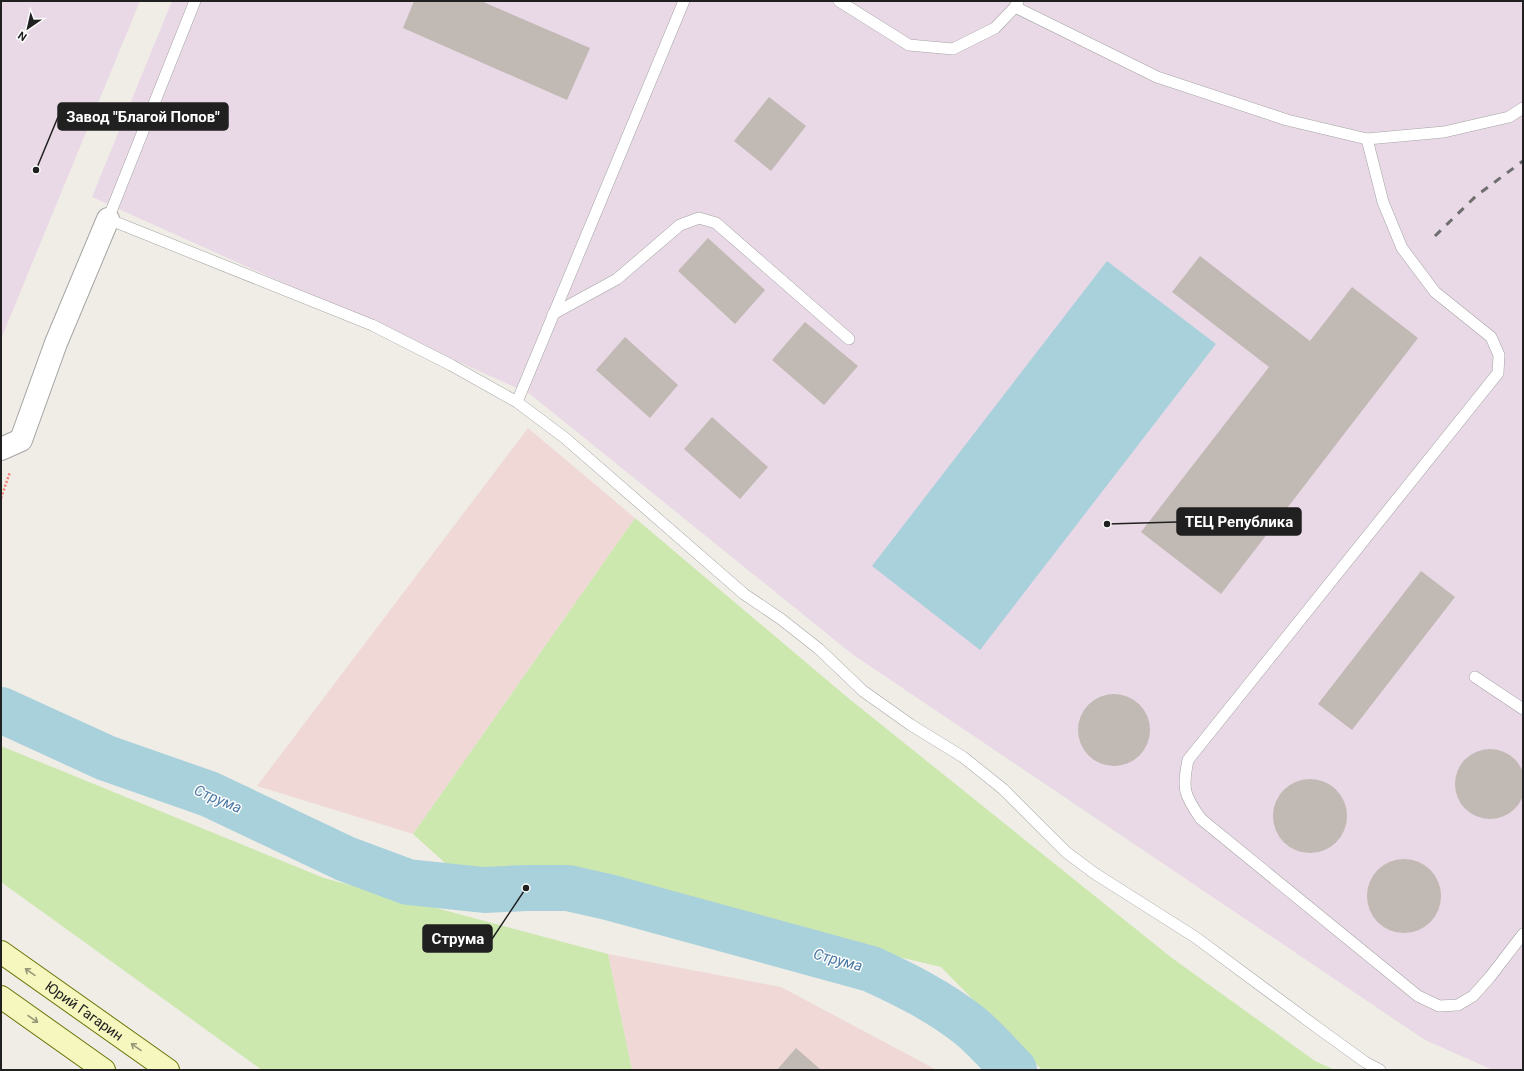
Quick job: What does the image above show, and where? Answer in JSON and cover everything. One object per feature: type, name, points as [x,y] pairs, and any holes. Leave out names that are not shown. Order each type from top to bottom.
[{"type":"street","points":[[1,449],[21,440],[56,343],[108,219]]},
{"type":"street","name":"Юрий Гагарин","points":[[1,952],[168,1070]]},
{"type":"street","points":[[1,997],[104,1070]]},
{"type":"lane","points":[[195,1],[108,219],[372,325],[451,365],[517,402],[565,438],[744,594],[781,619],[819,649],[864,691],[911,725],[962,758],[1003,789],[1066,852],[1088,869],[1195,937],[1342,1045],[1380,1070]]},
{"type":"lane","points":[[517,402],[684,1]]},
{"type":"lane","points":[[839,1],[909,45],[952,49],[995,28],[1017,4],[1157,77],[1287,120],[1368,139],[1444,132],[1510,117],[1523,108]]},
{"type":"lane","points":[[1368,139],[1383,202],[1402,248],[1435,292],[1491,337],[1499,355],[1498,373],[1188,760],[1184,780],[1187,799],[1201,819],[1418,996],[1439,1006],[1458,1006],[1474,996],[1523,934]]},
{"type":"lane","points":[[553,314],[617,279],[680,225],[699,218],[716,223],[850,339]]},
{"type":"lane","points":[[1475,677],[1523,709]]},
{"type":"shaded area","points":[[1,1],[140,1],[1,339]]},
{"type":"shaded area","points":[[172,1],[1523,1],[1523,1070],[1493,1070],[1425,1040],[852,654],[530,394],[92,197]]},
{"type":"shaded area","points":[[528,428],[635,518],[413,834],[257,786]]},
{"type":"shaded area","points":[[608,954],[781,987],[937,1070],[632,1070]]},
{"type":"green space","points":[[635,518],[847,697],[1172,958],[1315,1061],[1335,1070],[1042,1070],[941,967],[546,873],[454,871],[413,834]]},
{"type":"green space","points":[[1,746],[324,878],[608,954],[632,1070],[262,1070],[1,882]]},
{"type":"water","points":[[1107,261],[1216,344],[980,650],[872,566]]},
{"type":"building","points":[[414,1],[481,1],[590,48],[567,100],[403,28]]},
{"type":"building","points":[[769,97],[806,126],[771,171],[734,141]]},
{"type":"building","points":[[708,238],[765,290],[735,324],[678,271]]},
{"type":"building","points":[[1200,256],[1310,341],[1352,287],[1418,338],[1221,594],[1141,532],[1269,367],[1172,292]]},
{"type":"building","points":[[805,322],[858,366],[824,405],[772,360]]},
{"type":"building","points":[[625,337],[678,385],[650,418],[596,370]]},
{"type":"building","points":[[712,417],[768,467],[740,499],[684,449]]},
{"type":"building","points":[[1421,571],[1455,597],[1352,730],[1318,704]]},
{"type":"building","points":[[1114,694],[1128,697],[1140,704],[1147,716],[1150,730],[1147,744],[1140,756],[1128,763],[1114,766],[1100,763],[1088,756],[1081,744],[1078,730],[1081,716],[1088,704],[1100,697]]},
{"type":"building","points":[[1490,749],[1503,752],[1515,759],[1522,771],[1525,784],[1522,797],[1515,809],[1503,816],[1490,819],[1477,816],[1465,809],[1458,797],[1455,784],[1458,771],[1465,759],[1477,752]]},
{"type":"building","points":[[1310,779],[1324,782],[1336,790],[1344,802],[1347,816],[1344,830],[1336,842],[1324,850],[1310,853],[1296,850],[1284,842],[1276,830],[1273,816],[1276,802],[1284,790],[1296,782]]},
{"type":"building","points":[[1404,859],[1418,862],[1430,870],[1438,882],[1441,896],[1438,910],[1430,922],[1418,930],[1404,933],[1390,930],[1378,922],[1370,910],[1367,896],[1370,882],[1378,870],[1390,862]]},
{"type":"building","points":[[796,1048],[821,1070],[777,1070]]},
{"type":"waterway","name":"Струма","points":[[1,710],[106,758],[209,794],[346,859],[408,882],[484,890],[568,888],[608,897],[871,969],[922,994],[959,1017],[982,1036],[1014,1070]]},
{"type":"railway","points":[[1435,236],[1476,196],[1523,161]]},
{"type":"place","name":"Завод \"Благой Попов\"","points":[[36,170]]},
{"type":"place","name":"ТЕЦ Република","points":[[1107,524]]},
{"type":"place","name":"Струма","points":[[526,888]]}]
